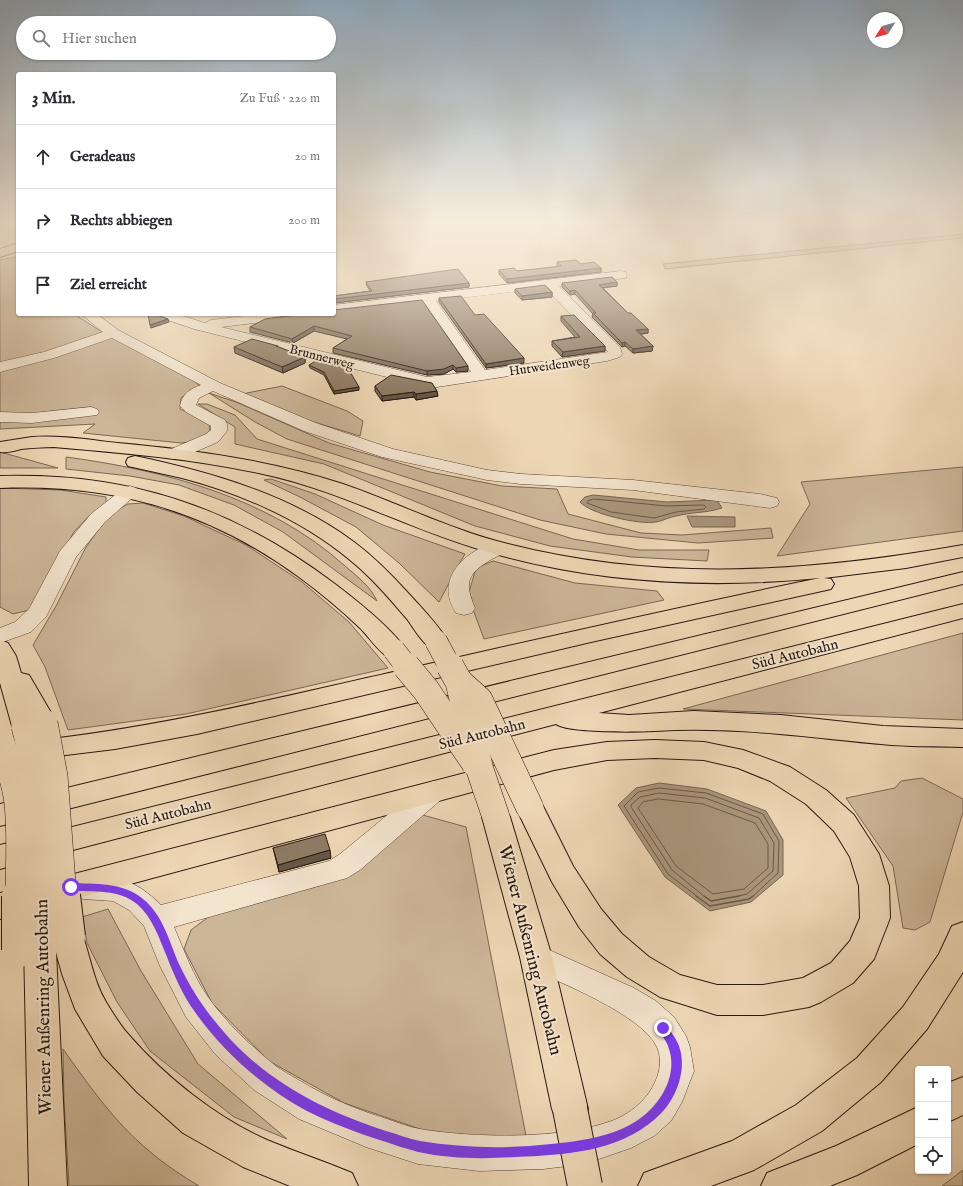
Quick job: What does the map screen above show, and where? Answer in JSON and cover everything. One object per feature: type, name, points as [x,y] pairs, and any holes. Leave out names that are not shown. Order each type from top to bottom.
[{"type":"main road","points":[[0,906],[434,791],[554,760],[607,751],[648,749],[704,751],[743,760],[780,774],[816,797],[844,823],[864,854],[874,886],[875,918],[863,949],[842,973],[809,992],[763,1000],[717,1000],[672,987],[638,967],[611,944],[590,918],[562,874],[530,808],[479,700],[459,682],[436,640],[410,607],[381,576],[346,546],[317,527],[281,507],[191,475],[143,463],[94,454],[3,447],[44,442],[175,454],[263,467],[302,477],[341,490],[448,532],[497,548],[552,561],[605,570],[657,576],[712,578],[760,577],[809,573],[963,551]]},
{"type":"main road","points":[[0,482],[55,482],[93,485],[130,492],[169,502],[200,514],[265,546],[305,571],[338,595],[371,624],[426,690],[480,770]]},
{"type":"main road","points":[[0,753],[64,748],[184,728],[710,607],[861,576],[940,555]]},
{"type":"main road","points":[[0,815],[963,578]]},
{"type":"main road","name":"Süd Autobahn","points":[[0,857],[963,611]]},
{"type":"main road","points":[[1,647],[53,765],[59,820],[63,910],[42,944]]},
{"type":"main road","name":"Wiener Außenring Autobahn","points":[[459,682],[480,770],[496,817],[536,957],[570,1109],[585,1186]]},
{"type":"main road","points":[[548,717],[629,724],[694,720],[782,724],[884,735],[963,738]]},
{"type":"main road","name":"Wiener Außenring Autobahn","points":[[34,724],[34,763],[42,944],[41,1015],[48,1186]]},
{"type":"main road","points":[[0,740],[13,777],[17,797],[19,834],[42,944],[78,974],[92,1009],[115,1044],[149,1080],[196,1120],[256,1154],[339,1186]]},
{"type":"main road","points":[[0,795],[170,761],[208,764]]},
{"type":"main road","points":[[657,1186],[741,1157],[809,1118],[869,1070],[915,1018],[951,963],[963,935]]},
{"type":"main road","points":[[951,1102],[963,1094]]},
{"type":"main road","points":[[780,1186],[844,1162],[915,1126]]},
{"type":"street","points":[[336,310],[586,279]]},
{"type":"street","name":"Hutweidenweg","points":[[481,375],[607,357],[615,354],[615,350],[549,284]]},
{"type":"street","points":[[427,298],[481,375]]},
{"type":"street","points":[[91,316],[113,333],[214,386],[310,428],[388,453],[487,475],[521,479],[633,485],[770,502]]},
{"type":"street","name":"Brunnerweg","points":[[170,316],[199,326],[427,382],[438,382],[481,375]]},
{"type":"street","points":[[199,326],[281,316]]},
{"type":"street","points":[[0,367],[49,354],[113,333]]},
{"type":"street","points":[[175,454],[212,438],[219,431],[219,424],[212,419],[193,411],[188,406],[188,400],[196,392],[214,386]]},
{"type":"street","points":[[0,417],[32,418],[91,412]]},
{"type":"street","points":[[1,647],[38,612],[66,555],[98,518],[130,492]]},
{"type":"street","points":[[464,608],[458,587],[462,571],[479,558],[497,548]]},
{"type":"street","points":[[156,919],[337,870],[350,862],[434,791]]},
{"type":"street","points":[[71,887],[117,889],[139,901],[156,919],[175,966],[197,1008],[227,1043],[266,1079],[311,1107],[366,1130],[418,1146],[478,1153],[543,1151],[584,1146],[619,1136],[642,1124],[659,1109],[670,1090],[677,1071],[674,1047],[663,1028],[645,1011],[623,998],[536,957]]},
{"type":"shaded area","points":[[0,279],[16,279],[16,316],[77,316],[102,332],[191,378],[200,386],[181,398],[180,409],[209,423],[210,431],[198,441],[181,443],[83,433],[95,424],[0,429]]},
{"type":"shaded area","points":[[282,386],[347,411],[363,421],[360,436],[284,413],[242,394]]},
{"type":"shaded area","points":[[209,393],[236,402],[329,443],[430,472],[502,486],[557,489],[568,514],[641,533],[682,535],[771,528],[773,538],[698,543],[606,534],[540,520],[287,439],[255,422]]},
{"type":"shaded area","points":[[198,404],[207,404],[235,415],[257,439],[573,539],[639,550],[709,550],[707,561],[632,557],[550,546],[475,526],[324,464],[235,444],[235,427]]},
{"type":"shaded area","points":[[0,452],[58,468],[0,468]]},
{"type":"shaded area","points":[[66,457],[140,470],[178,479],[250,505],[284,522],[315,542],[363,582],[377,601],[283,532],[234,505],[179,485],[130,476],[66,469]]},
{"type":"shaded area","points":[[963,467],[963,531],[777,556],[810,504],[801,482]]},
{"type":"shaded area","points":[[271,479],[315,494],[383,525],[465,554],[439,602],[399,563],[356,527],[300,497],[264,480]]},
{"type":"shaded area","points":[[0,488],[61,490],[106,497],[106,504],[87,518],[74,532],[29,610],[13,614],[0,607]]},
{"type":"shaded area","points":[[143,503],[184,516],[246,545],[302,582],[349,622],[388,668],[186,714],[68,730],[45,667],[33,645],[56,606],[86,547],[110,514],[128,504]]},
{"type":"shaded area","points":[[493,561],[575,583],[657,591],[664,600],[484,639],[468,596],[476,568]]},
{"type":"shaded area","points":[[963,633],[963,720],[683,709]]},
{"type":"shaded area","points":[[922,778],[963,799],[963,812],[930,922],[915,930],[903,928],[893,866],[846,798],[895,788],[901,781]]},
{"type":"shaded area","points":[[419,814],[466,827],[526,1136],[458,1142],[344,1103],[269,1061],[212,1003],[184,949],[191,930],[211,915],[318,886]]},
{"type":"shaded area","points":[[108,909],[141,971],[198,1064],[287,1139],[234,1117],[150,1051],[117,1002],[87,943],[82,917]]},
{"type":"shaded area","points":[[63,1049],[102,1102],[124,1127],[160,1160],[199,1186],[69,1186],[64,1101]]},
{"type":"shaded area","points":[[963,1170],[963,1186],[942,1186]]},
{"type":"water","points":[[593,495],[667,502],[717,500],[722,508],[673,517],[656,522],[639,522],[616,518],[594,511],[580,502],[585,497]]},
{"type":"water","points":[[687,516],[735,517],[735,527],[692,527]]},
{"type":"water","points":[[659,783],[707,789],[766,811],[783,840],[783,875],[751,902],[710,911],[665,877],[618,805],[636,788]]},
{"type":"building","points":[[385,279],[466,279],[469,283],[336,299],[336,296],[372,291],[366,282]]},
{"type":"building","points":[[592,279],[614,279],[617,282],[599,285],[628,313],[631,313],[648,329],[636,330],[653,346],[633,349],[625,342],[622,343],[593,313],[596,313],[575,290],[570,291],[562,283]]},
{"type":"building","points":[[545,285],[552,292],[522,296],[515,289]]},
{"type":"building","points":[[461,296],[475,315],[484,314],[524,358],[486,364],[439,298]]},
{"type":"building","points":[[422,300],[468,366],[456,368],[453,365],[444,369],[427,371],[333,348],[352,336],[314,326],[292,339],[250,327],[265,319],[287,316],[336,316],[336,310]]},
{"type":"building","points":[[574,315],[605,346],[563,352],[552,341],[580,337],[561,316]]},
{"type":"building","points":[[148,316],[160,316],[168,319],[150,325]]},
{"type":"building","points":[[252,339],[278,346],[276,346],[305,357],[282,367],[234,347]]},
{"type":"building","points":[[319,359],[346,365],[359,387],[334,391],[324,372],[309,365]]},
{"type":"building","points":[[391,375],[432,383],[437,391],[382,396],[375,386]]},
{"type":"building","points":[[325,834],[330,850],[278,865],[273,848]]},
{"type":"route","points":[[71,887],[117,889],[139,901],[156,919],[175,966],[197,1008],[227,1043],[266,1079],[311,1107],[366,1130],[418,1146],[478,1153],[543,1151],[584,1146],[619,1136],[642,1124],[659,1109],[670,1090],[677,1071],[674,1047],[663,1028]]}]
